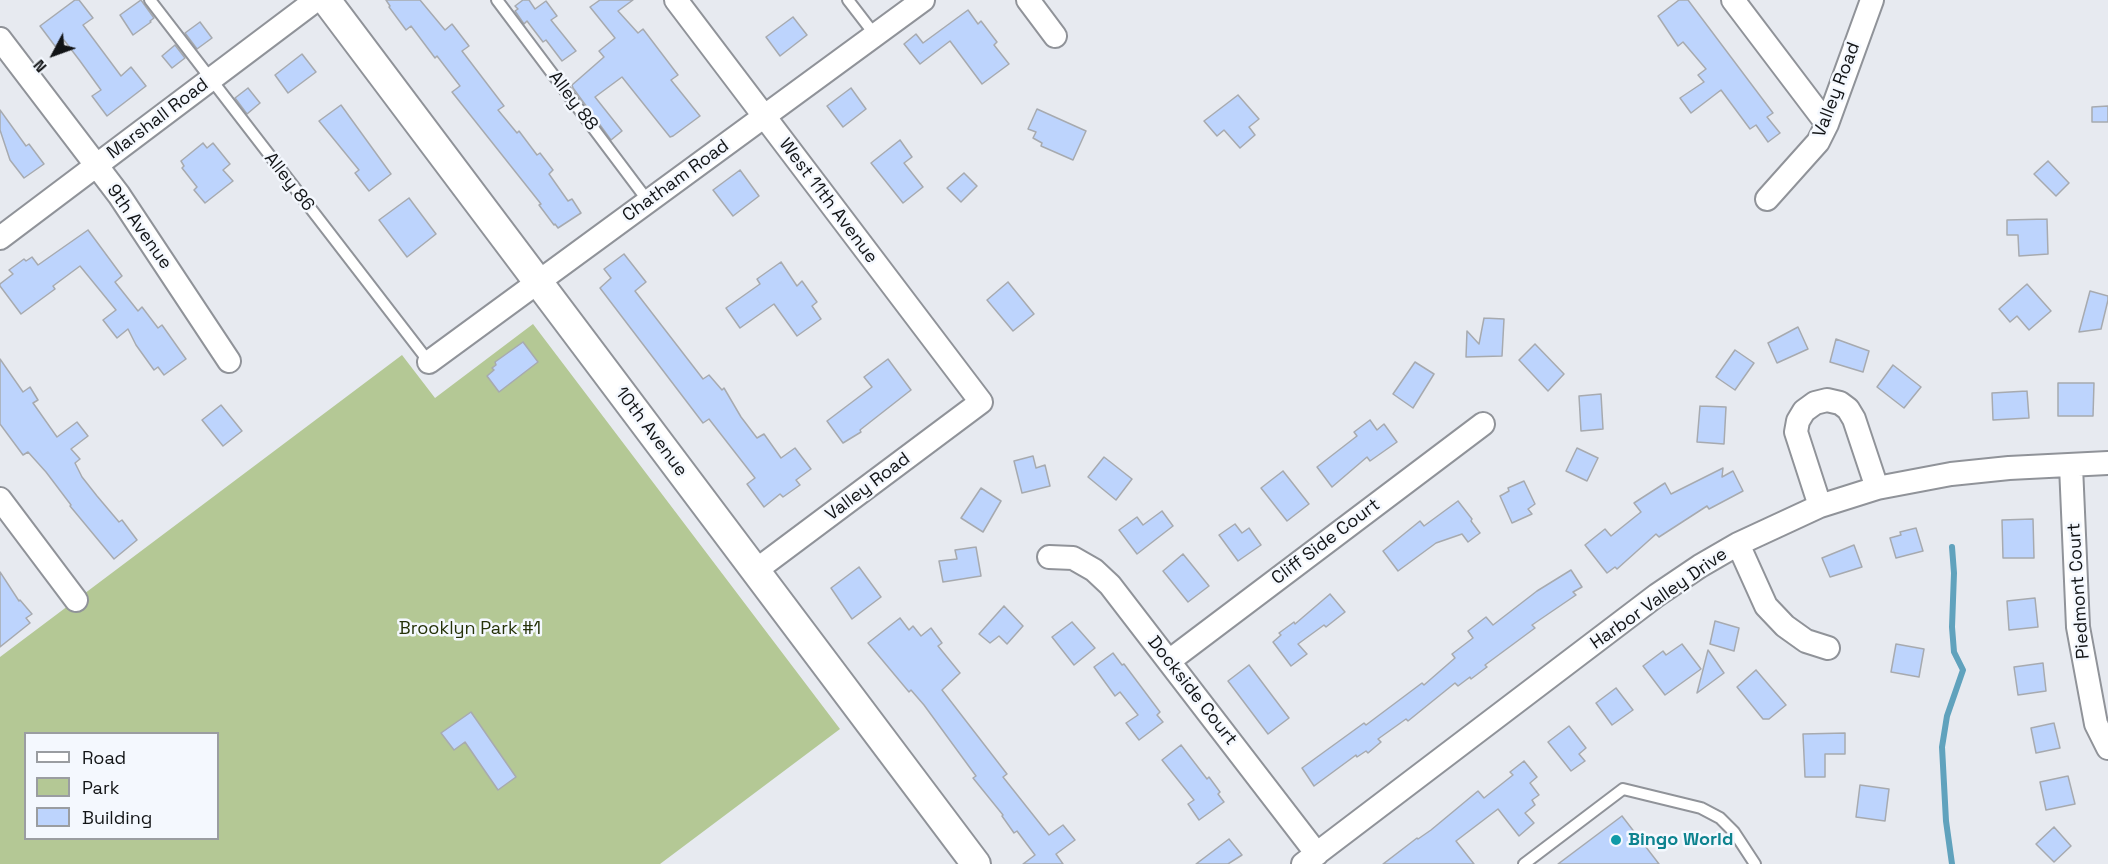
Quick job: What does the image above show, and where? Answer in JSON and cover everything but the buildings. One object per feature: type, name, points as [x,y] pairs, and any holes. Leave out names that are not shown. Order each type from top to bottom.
[{"type":"street","name":"Marshall Road","points":[[0,238],[316,0]]},
{"type":"street","name":"10th Avenue","points":[[326,0],[976,864]]},
{"type":"street","name":"West 11th Avenue","points":[[676,0],[981,402]]},
{"type":"street","name":"Chatham Road","points":[[429,362],[923,0]]},
{"type":"street","points":[[1028,0],[1055,36]]},
{"type":"street","points":[[1732,0],[1827,124]]},
{"type":"street","name":"Valley Road","points":[[1767,199],[1818,142],[1827,124],[1872,0]]},
{"type":"street","name":"9th Avenue","points":[[0,39],[140,224],[229,361]]},
{"type":"street","points":[[1820,506],[1796,432],[1798,421],[1804,411],[1815,403],[1827,400],[1840,403],[1848,409],[1854,420],[1876,488]]},
{"type":"street","name":"Valley Road","points":[[755,571],[981,402]]},
{"type":"street","name":"Cliff Side Court","points":[[1169,660],[1483,424]]},
{"type":"street","name":"Harbor Valley Drive","points":[[1310,859],[1658,595],[1700,566],[1738,544],[1820,506],[1876,488],[1951,474],[2009,468],[2108,463]]},
{"type":"street","name":"Piedmont Court","points":[[2071,466],[2078,627],[2096,724],[2108,748]]},
{"type":"street","points":[[0,499],[76,600]]},
{"type":"street","points":[[1738,544],[1766,606],[1785,626],[1806,641],[1828,648]]},
{"type":"street","name":"Dockside Court","points":[[1048,557],[1073,558],[1094,570],[1110,585],[1169,660],[1310,859]]},
{"type":"lane","name":"Alley 86","points":[[150,0],[209,80],[429,362]]},
{"type":"lane","name":"Alley 88","points":[[497,0],[648,201]]},
{"type":"lane","points":[[848,0],[875,35]]},
{"type":"lane","points":[[1524,864],[1623,789],[1701,808],[1720,818],[1734,832],[1755,864]]},
{"type":"green space","name":"Brooklyn Park #1","points":[[533,324],[840,729],[660,864],[0,864],[0,657],[402,355],[435,398]]},
{"type":"waterway","points":[[1952,547],[1954,652],[1963,670],[1947,716],[1942,747],[1946,821],[1952,864]]},
{"type":"place","name":"Bingo World","points":[[1616,840]]}]
